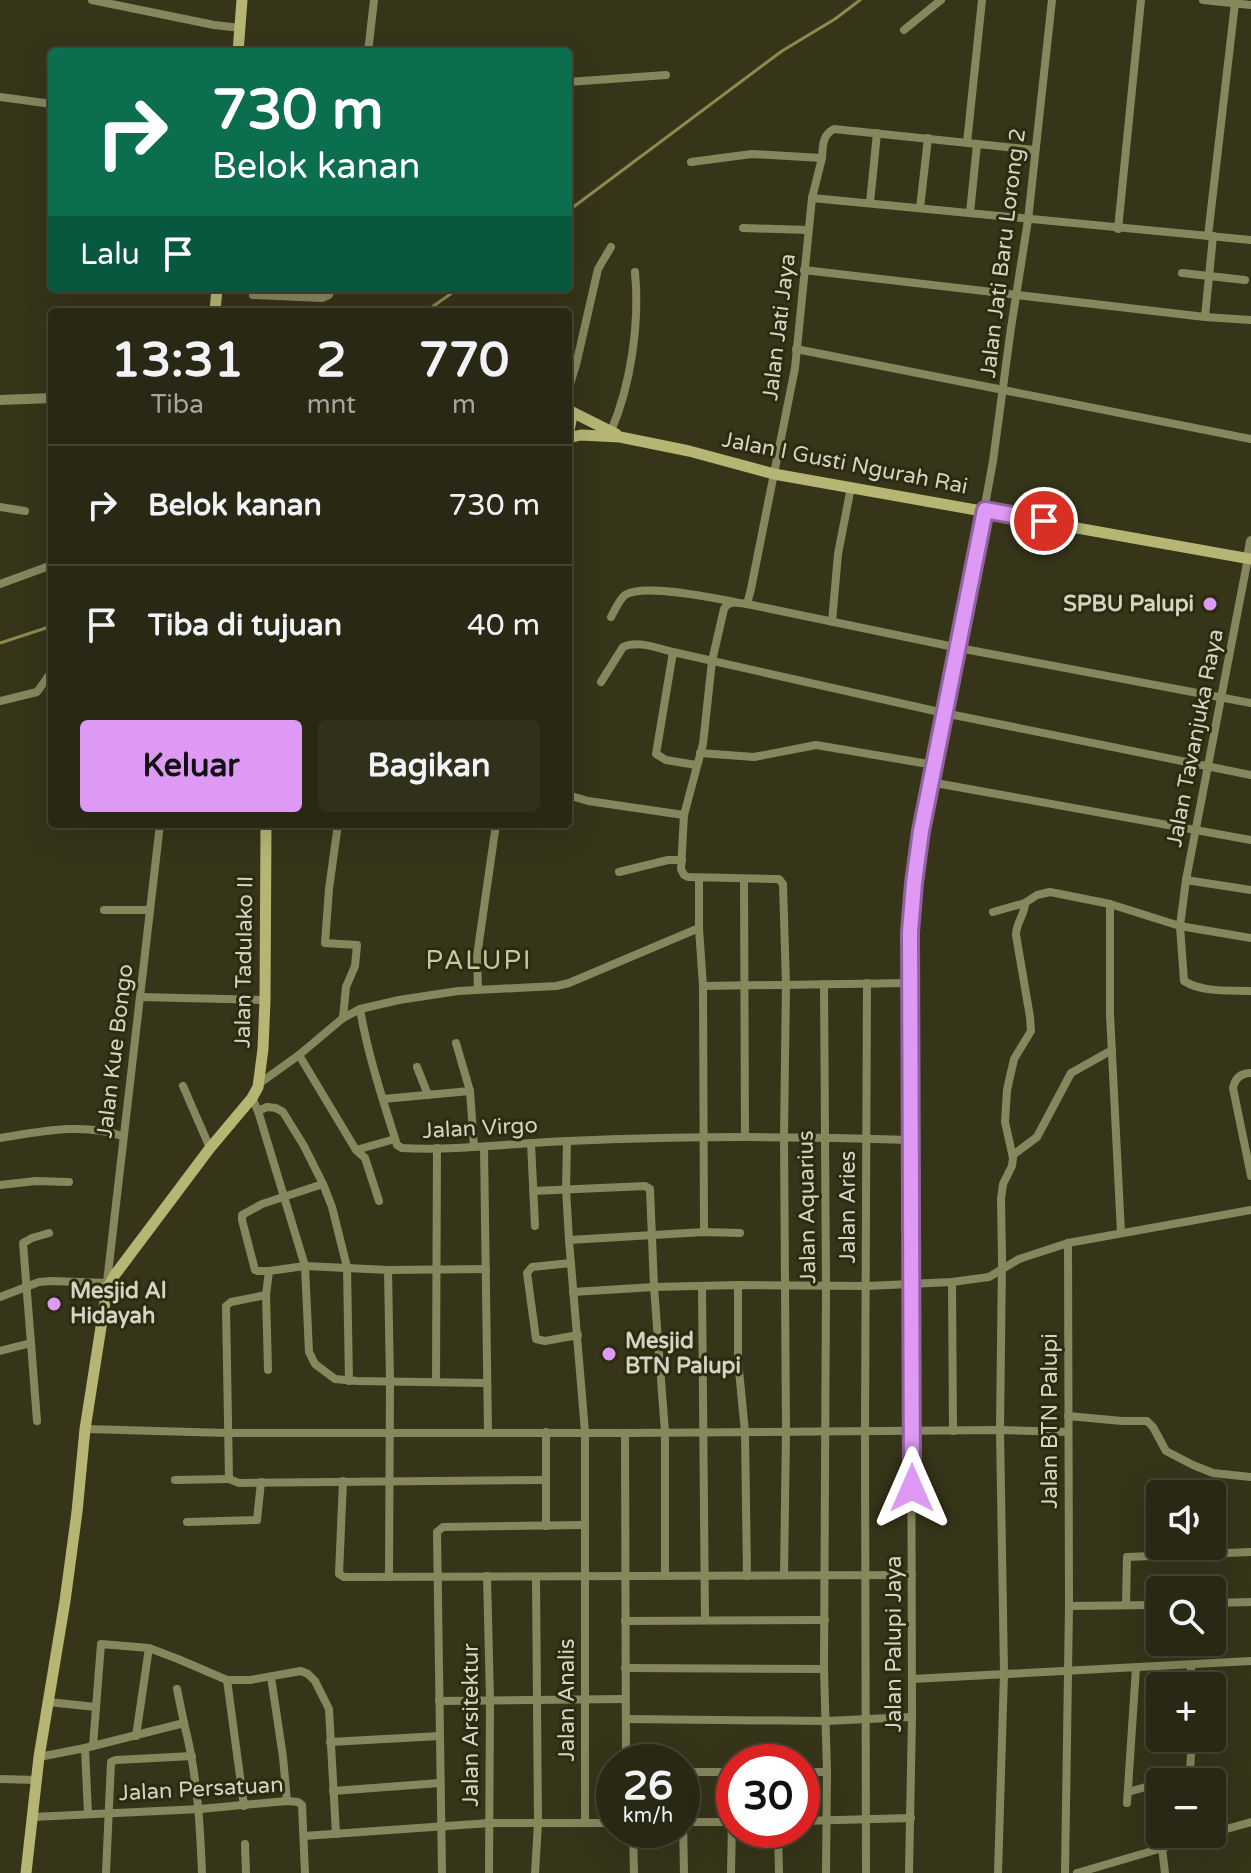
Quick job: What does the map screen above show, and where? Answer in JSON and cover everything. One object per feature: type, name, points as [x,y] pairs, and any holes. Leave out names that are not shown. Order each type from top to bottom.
[{"type":"main road","points":[[238,48],[242,0]]},
{"type":"main road","name":"Jalan I Gusti Ngurah Rai","points":[[572,414],[616,434],[774,474],[1250,558]]},
{"type":"main road","name":"Jalan I Gusti Ngurah Rai","points":[[572,436],[616,434]]},
{"type":"main road","name":"Jalan Tadulako II","points":[[108,1283],[210,1148],[252,1098],[260,1083],[265,1000],[266,828]]},
{"type":"main road","points":[[26,1873],[39,1757],[65,1601],[85,1429],[108,1283]]},
{"type":"street","points":[[92,0],[241,28]]},
{"type":"street","points":[[368,48],[374,0]]},
{"type":"street","points":[[904,30],[941,0]]},
{"type":"street","points":[[970,213],[982,0]]},
{"type":"street","name":"Jalan Jati Baru Lorong 2","points":[[985,510],[1028,220],[1052,0]]},
{"type":"street","points":[[1118,229],[1141,0]]},
{"type":"street","points":[[1203,0],[1251,5]]},
{"type":"street","points":[[1205,317],[1210,236],[1235,3]]},
{"type":"street","points":[[572,82],[666,75]]},
{"type":"street","points":[[0,97],[48,103]]},
{"type":"street","name":"Jalan Jati Jaya","points":[[747,604],[791,396],[812,198],[824,137],[834,129],[1035,150]]},
{"type":"street","points":[[870,203],[877,133]]},
{"type":"street","points":[[920,208],[928,138]]},
{"type":"street","points":[[691,162],[752,154],[822,158]]},
{"type":"street","points":[[812,198],[1251,240]]},
{"type":"street","points":[[743,228],[808,230]]},
{"type":"street","points":[[572,378],[598,269],[611,247]]},
{"type":"street","points":[[804,270],[1251,320]]},
{"type":"street","points":[[616,434],[630,365],[636,308],[635,272]]},
{"type":"street","points":[[1182,273],[1245,280]]},
{"type":"street","points":[[253,295],[322,298],[330,292]]},
{"type":"street","points":[[796,349],[1251,439]]},
{"type":"street","points":[[0,400],[48,398]]},
{"type":"street","points":[[832,622],[838,554],[851,487]]},
{"type":"street","points":[[0,507],[25,511]]},
{"type":"street","name":"Jalan Palupi Jaya","points":[[909,1873],[912,1717],[910,932],[914,883],[930,782],[985,510]]},
{"type":"street","points":[[1250,558],[1251,541]]},
{"type":"street","name":"Jalan Tavanjuka Raya","points":[[1250,558],[1186,880],[1180,926],[1184,981],[1196,987],[1251,991]]},
{"type":"street","points":[[0,584],[48,566]]},
{"type":"street","points":[[611,617],[629,593],[676,592],[1251,703]]},
{"type":"street","points":[[736,602],[724,609],[712,661],[700,753],[684,815],[681,872],[688,877],[699,878],[779,879],[783,884],[786,984],[784,1575]]},
{"type":"street","points":[[601,682],[623,647],[638,644],[944,713],[1251,775]]},
{"type":"street","points":[[673,652],[656,754],[666,760],[696,765]]},
{"type":"street","points":[[0,701],[37,692],[48,677]]},
{"type":"street","points":[[700,753],[754,757],[816,745],[934,765]]},
{"type":"street","points":[[930,782],[1251,840]]},
{"type":"street","points":[[572,796],[684,815]]},
{"type":"street","name":"Jalan Kue Bongo","points":[[108,1283],[122,1136],[160,828]]},
{"type":"street","points":[[337,828],[325,943],[357,945],[355,966],[346,987],[343,1018]]},
{"type":"street","points":[[478,989],[477,956],[495,828]]},
{"type":"street","points":[[619,872],[668,860],[682,860]]},
{"type":"street","points":[[699,878],[703,986],[704,1232]]},
{"type":"street","points":[[744,879],[745,1137]]},
{"type":"street","points":[[1186,880],[1251,890]]},
{"type":"street","points":[[993,912],[1050,892],[1110,904],[1180,926],[1251,938]]},
{"type":"street","points":[[998,1873],[1004,1673],[1000,1430],[1001,1190],[1012,1166],[1013,1155],[1005,1122],[1007,1090],[1014,1059],[1031,1031],[1016,935],[1025,903]]},
{"type":"street","points":[[1110,904],[1112,1050],[1121,1233]]},
{"type":"street","points":[[104,910],[150,910]]},
{"type":"street","points":[[260,1083],[343,1018],[360,1009],[478,989],[546,987],[569,983],[699,928]]},
{"type":"street","name":"Jalan Aries","points":[[866,1873],[867,983]]},
{"type":"street","points":[[703,986],[910,983]]},
{"type":"street","name":"Jalan Aquarius","points":[[824,984],[826,1873]]},
{"type":"street","points":[[140,997],[265,1000]]},
{"type":"street","name":"Jalan Virgo","points":[[360,1009],[395,1139],[402,1148],[784,1136],[911,1140]]},
{"type":"street","points":[[456,1043],[470,1091],[474,1147]]},
{"type":"street","points":[[1013,1155],[1037,1137],[1071,1073],[1112,1050]]},
{"type":"street","points":[[299,1055],[356,1150],[365,1158],[379,1201]]},
{"type":"street","points":[[417,1067],[428,1095]]},
{"type":"street","points":[[1251,1073],[1238,1077],[1233,1088],[1251,1176]]},
{"type":"street","points":[[183,1086],[210,1148]]},
{"type":"street","points":[[383,1099],[470,1091]]},
{"type":"street","points":[[252,1098],[305,1266],[311,1358],[323,1372],[335,1379],[486,1383]]},
{"type":"street","points":[[258,1111],[267,1107],[283,1112],[304,1146],[332,1207],[347,1267],[349,1381]]},
{"type":"street","points":[[0,1138],[76,1129],[101,1130],[122,1136]]},
{"type":"street","points":[[356,1150],[395,1139]]},
{"type":"street","points":[[442,1873],[437,1532],[440,1528],[584,1525],[585,1432],[569,1240],[567,1141]]},
{"type":"street","points":[[531,1143],[535,1226]]},
{"type":"street","points":[[484,1147],[488,1432]]},
{"type":"street","points":[[436,1382],[437,1148]]},
{"type":"street","points":[[0,1185],[36,1181],[69,1182]]},
{"type":"street","points":[[323,1184],[262,1204],[242,1215],[255,1270],[305,1266],[388,1270],[486,1269]]},
{"type":"street","points":[[533,1191],[648,1186],[650,1189],[665,1432],[665,1576]]},
{"type":"street","points":[[573,1292],[654,1287],[867,1286],[952,1282],[989,1277],[1019,1259],[1068,1243],[1251,1210]]},
{"type":"street","points":[[37,1421],[23,1243],[49,1233]]},
{"type":"street","points":[[569,1240],[652,1234],[740,1233]]},
{"type":"street","name":"Jalan BTN Palupi","points":[[1065,1873],[1069,1606],[1068,1243]]},
{"type":"street","points":[[571,1263],[532,1267],[527,1273],[536,1339],[545,1341],[578,1335]]},
{"type":"street","points":[[388,1270],[389,1577]]},
{"type":"street","points":[[268,1370],[266,1295],[269,1271]]},
{"type":"street","points":[[0,1297],[39,1282],[108,1283]]},
{"type":"street","points":[[952,1282],[953,1431]]},
{"type":"street","points":[[738,1285],[738,1360],[745,1432],[747,1576]]},
{"type":"street","points":[[702,1287],[705,1620]]},
{"type":"street","points":[[229,1479],[226,1306],[231,1302],[266,1295]]},
{"type":"street","points":[[0,1351],[31,1343]]},
{"type":"street","points":[[1068,1416],[1147,1421],[1166,1451],[1213,1473],[1251,1477]]},
{"type":"street","points":[[85,1429],[228,1433],[1068,1432]]},
{"type":"street","points":[[546,1432],[546,1526]]},
{"type":"street","points":[[625,1433],[626,1744]]},
{"type":"street","points":[[175,1480],[545,1480]]},
{"type":"street","points":[[343,1481],[340,1575],[347,1577],[912,1575]]},
{"type":"street","points":[[187,1522],[257,1520],[261,1482]]},
{"type":"street","name":"Jalan Analis","points":[[584,1525],[585,1823]]},
{"type":"street","points":[[1126,1605],[1127,1557],[1251,1552]]},
{"type":"street","name":"Jalan Arsitektur","points":[[487,1576],[489,1873]]},
{"type":"street","points":[[535,1873],[538,1824],[536,1577]]},
{"type":"street","points":[[1226,1603],[1251,1602]]},
{"type":"street","points":[[1069,1606],[1146,1605]]},
{"type":"street","points":[[625,1621],[825,1620]]},
{"type":"street","points":[[88,1814],[89,1747],[101,1644],[149,1648],[227,1680],[250,1680],[301,1671],[308,1674],[315,1681],[329,1709],[336,1834]]},
{"type":"street","points":[[136,1736],[149,1648]]},
{"type":"street","points":[[912,1679],[1251,1661]]},
{"type":"street","points":[[1191,1665],[1191,1672]]},
{"type":"street","points":[[625,1668],[824,1669]]},
{"type":"street","points":[[1127,1803],[1136,1668]]},
{"type":"street","points":[[271,1677],[287,1801]]},
{"type":"street","points":[[227,1680],[244,1806]]},
{"type":"street","points":[[177,1689],[200,1809],[202,1873]]},
{"type":"street","points":[[439,1701],[625,1699]]},
{"type":"street","points":[[48,1702],[96,1707]]},
{"type":"street","points":[[626,1719],[826,1721],[912,1717]]},
{"type":"street","points":[[39,1757],[184,1723]]},
{"type":"street","points":[[330,1742],[440,1736]]},
{"type":"street","points":[[106,1873],[113,1761],[192,1756]]},
{"type":"street","points":[[820,1772],[827,1772]]},
{"type":"street","points":[[0,1779],[37,1780]]},
{"type":"street","points":[[333,1791],[440,1783]]},
{"type":"street","points":[[1128,1792],[1146,1787]]},
{"type":"street","name":"Jalan Persatuan","points":[[33,1817],[298,1802],[302,1805],[305,1873]]},
{"type":"street","points":[[820,1821],[911,1818]]},
{"type":"street","points":[[1226,1830],[1251,1822]]},
{"type":"street","points":[[304,1836],[490,1823],[596,1823]]},
{"type":"street","points":[[245,1844],[246,1873]]},
{"type":"street","points":[[633,1848],[634,1873]]},
{"type":"street","points":[[683,1848],[684,1873]]},
{"type":"street","points":[[731,1873],[732,1848]]},
{"type":"street","points":[[778,1848],[779,1873]]},
{"type":"street","points":[[1077,1873],[1162,1848],[1165,1873]]},
{"type":"waterway","points":[[572,208],[782,51],[860,0]]},
{"type":"waterway","points":[[431,308],[453,292]]},
{"type":"waterway","points":[[0,643],[48,627]]},
{"type":"place","name":"SPBU Palupi","points":[[1210,604]]},
{"type":"place","name":"Mesjid Al Hidayah","points":[[54,1304]]},
{"type":"place","name":"Mesjid BTN Palupi","points":[[609,1354]]},
{"type":"district","name":"PALUPI","points":[[479,960]]},
{"type":"route","points":[[912,1488],[910,932],[921,831],[985,510],[1044,521]]}]
